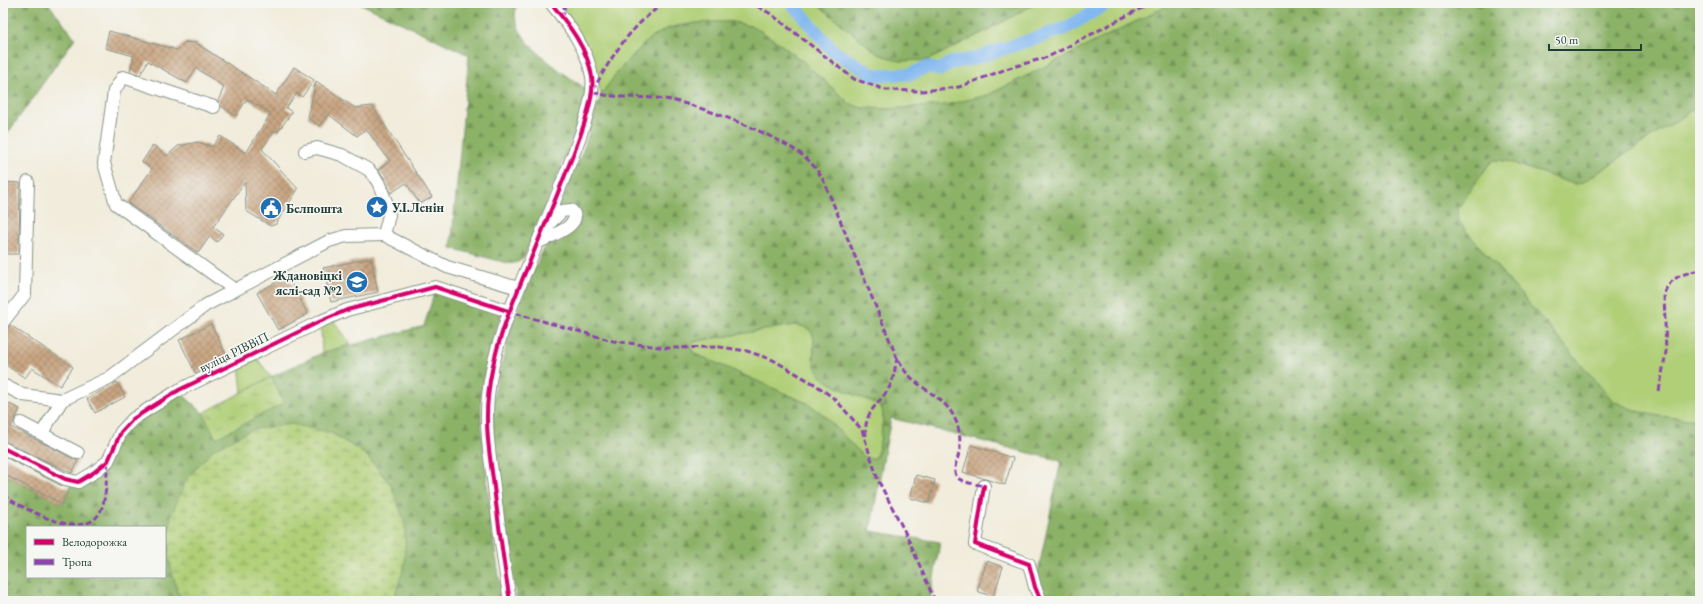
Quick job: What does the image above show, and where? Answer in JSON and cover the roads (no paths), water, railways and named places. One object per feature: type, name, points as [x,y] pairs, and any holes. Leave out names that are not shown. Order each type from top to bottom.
[{"type":"street","points":[[510,601],[500,543],[488,444],[487,397],[508,312],[543,230],[581,134],[592,92],[593,78],[590,66],[580,44],[563,18],[550,3]]},
{"type":"street","points":[[214,107],[123,77],[114,91],[104,163],[116,204],[234,290]]},
{"type":"street","points":[[305,151],[317,148],[342,155],[369,170],[378,182],[387,204],[388,215],[384,235]]},
{"type":"street","points":[[3,322],[25,294],[28,182]]},
{"type":"street","points":[[537,243],[572,224],[575,219],[575,215],[571,210],[564,210],[543,230]]},
{"type":"street","points":[[3,385],[23,395],[62,400],[108,378],[206,305],[330,241],[346,236],[384,235],[446,267],[518,288]]},
{"type":"street","name":"вуліца РІВВіП","points":[[3,448],[65,480],[78,482],[86,478],[108,461],[121,432],[133,419],[150,408],[186,387],[319,322],[347,310],[435,287],[508,312]]},
{"type":"street","points":[[42,433],[62,400]]},
{"type":"street","points":[[21,423],[78,453]]},
{"type":"street","points":[[984,486],[975,544],[1029,564],[1035,587],[1041,601]]},
{"type":"waterway","points":[[792,3],[833,51],[874,75],[911,74],[927,67],[940,70],[950,63],[973,59],[1066,28],[1108,3]]},
{"type":"place","name":"У.І.Ленін","points":[[377,207]]},
{"type":"place","name":"Белпошта","points":[[271,208]]},
{"type":"place","name":"Ждановіцкі яслі-сад №2","points":[[357,282]]}]
